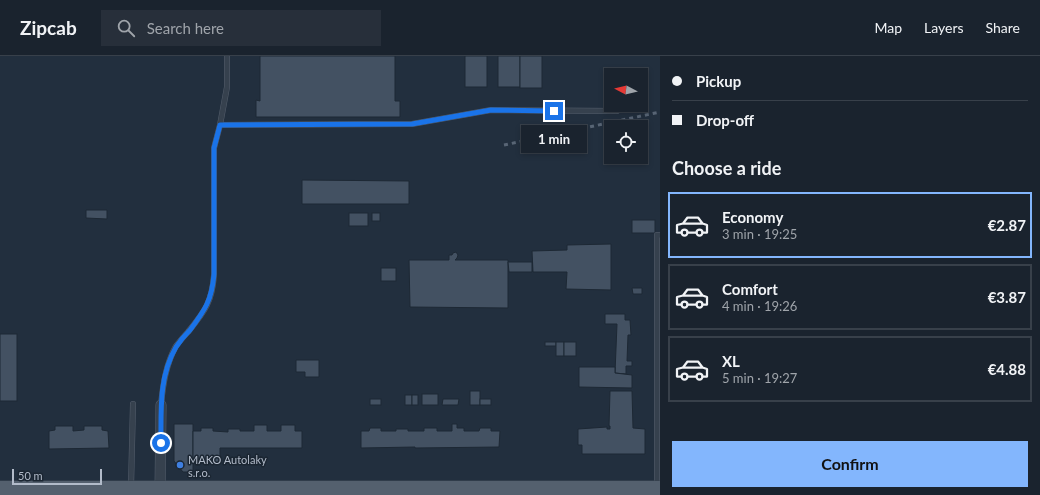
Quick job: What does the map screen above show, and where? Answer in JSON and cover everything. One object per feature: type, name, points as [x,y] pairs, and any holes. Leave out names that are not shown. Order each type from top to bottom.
[{"type":"main road","points":[[0,489],[160,492],[658,489]]},
{"type":"street","points":[[160,492],[161,405]]},
{"type":"lane","points":[[161,405],[167,367],[177,346],[203,312],[213,290],[214,148],[227,87],[227,56]]},
{"type":"lane","points":[[220,125],[412,124],[491,110],[604,112]]},
{"type":"lane","points":[[658,489],[657,235],[660,235]]},
{"type":"lane","points":[[131,492],[133,404]]},
{"type":"building","points":[[260,56],[395,56],[395,101],[400,101],[400,117],[256,117],[256,100],[260,101]]},
{"type":"building","points":[[465,56],[487,56],[487,87],[465,87]]},
{"type":"building","points":[[498,56],[520,56],[520,87],[498,87]]},
{"type":"building","points":[[520,56],[542,56],[542,88],[520,88]]},
{"type":"building","points":[[302,180],[409,181],[409,204],[302,204]]},
{"type":"building","points":[[86,210],[107,210],[107,219],[86,218]]},
{"type":"building","points":[[349,213],[368,213],[368,226],[349,226]]},
{"type":"building","points":[[372,213],[380,213],[380,221],[372,221]]},
{"type":"building","points":[[632,220],[655,220],[655,233],[632,233]]},
{"type":"building","points":[[611,244],[611,290],[566,289],[567,272],[533,272],[532,251],[567,250],[567,245]]},
{"type":"building","points":[[456,252],[458,255],[455,260],[508,260],[508,308],[410,307],[409,260],[449,260],[449,255]]},
{"type":"building","points":[[508,262],[532,262],[532,272],[509,272]]},
{"type":"building","points":[[381,268],[396,268],[396,281],[381,281]]},
{"type":"building","points":[[632,288],[642,288],[642,294],[633,294]]},
{"type":"building","points":[[605,314],[625,314],[625,320],[630,320],[631,335],[628,335],[627,361],[632,361],[632,366],[626,366],[626,374],[615,373],[617,324],[605,324]]},
{"type":"building","points":[[0,334],[17,334],[17,401],[0,401]]},
{"type":"building","points":[[545,342],[556,342],[556,346],[545,346]]},
{"type":"building","points":[[556,342],[564,342],[564,356],[556,356]]},
{"type":"building","points":[[564,342],[576,342],[576,356],[564,356]]},
{"type":"building","points":[[296,360],[319,360],[319,377],[305,377],[305,372],[296,372]]},
{"type":"building","points":[[579,367],[615,367],[615,373],[632,375],[632,388],[579,387]]},
{"type":"building","points":[[470,391],[480,391],[480,405],[470,405]]},
{"type":"building","points":[[610,391],[632,391],[633,428],[645,429],[645,454],[582,454],[582,445],[578,445],[578,429],[607,427],[607,429],[610,429]]},
{"type":"building","points":[[422,394],[438,394],[438,405],[422,405]]},
{"type":"building","points":[[405,395],[412,395],[412,405],[405,405]]},
{"type":"building","points":[[412,395],[418,395],[418,405],[412,405]]},
{"type":"building","points":[[370,399],[381,399],[381,405],[370,405]]},
{"type":"building","points":[[443,399],[459,399],[458,405],[442,405]]},
{"type":"building","points":[[480,399],[491,399],[491,405],[480,405]]},
{"type":"building","points":[[174,424],[193,424],[193,472],[183,472],[174,461]]},
{"type":"building","points":[[452,424],[457,424],[457,428],[464,428],[464,431],[479,431],[480,428],[491,428],[491,431],[500,431],[499,447],[361,448],[361,431],[369,431],[370,428],[381,428],[381,431],[408,429],[408,431],[424,431],[424,428],[437,428],[437,431],[452,431]]},
{"type":"building","points":[[254,425],[267,425],[267,431],[281,431],[281,425],[295,425],[295,431],[302,431],[302,448],[220,448],[220,463],[193,463],[193,431],[201,431],[201,428],[213,428],[213,431],[228,432],[228,429],[240,429],[240,431],[254,431]]},
{"type":"building","points":[[55,426],[73,426],[73,431],[84,430],[84,426],[102,426],[102,430],[108,431],[109,448],[49,449],[49,431],[55,430]]},
{"type":"railway","points":[[504,145],[660,112]]},
{"type":"place","name":"MAKO Autolaky s.r.o.","points":[[180,465]]},
{"type":"route","points":[[161,443],[161,405],[167,367],[177,346],[203,312],[213,290],[214,148],[220,125],[412,124],[491,110],[554,111]]}]
